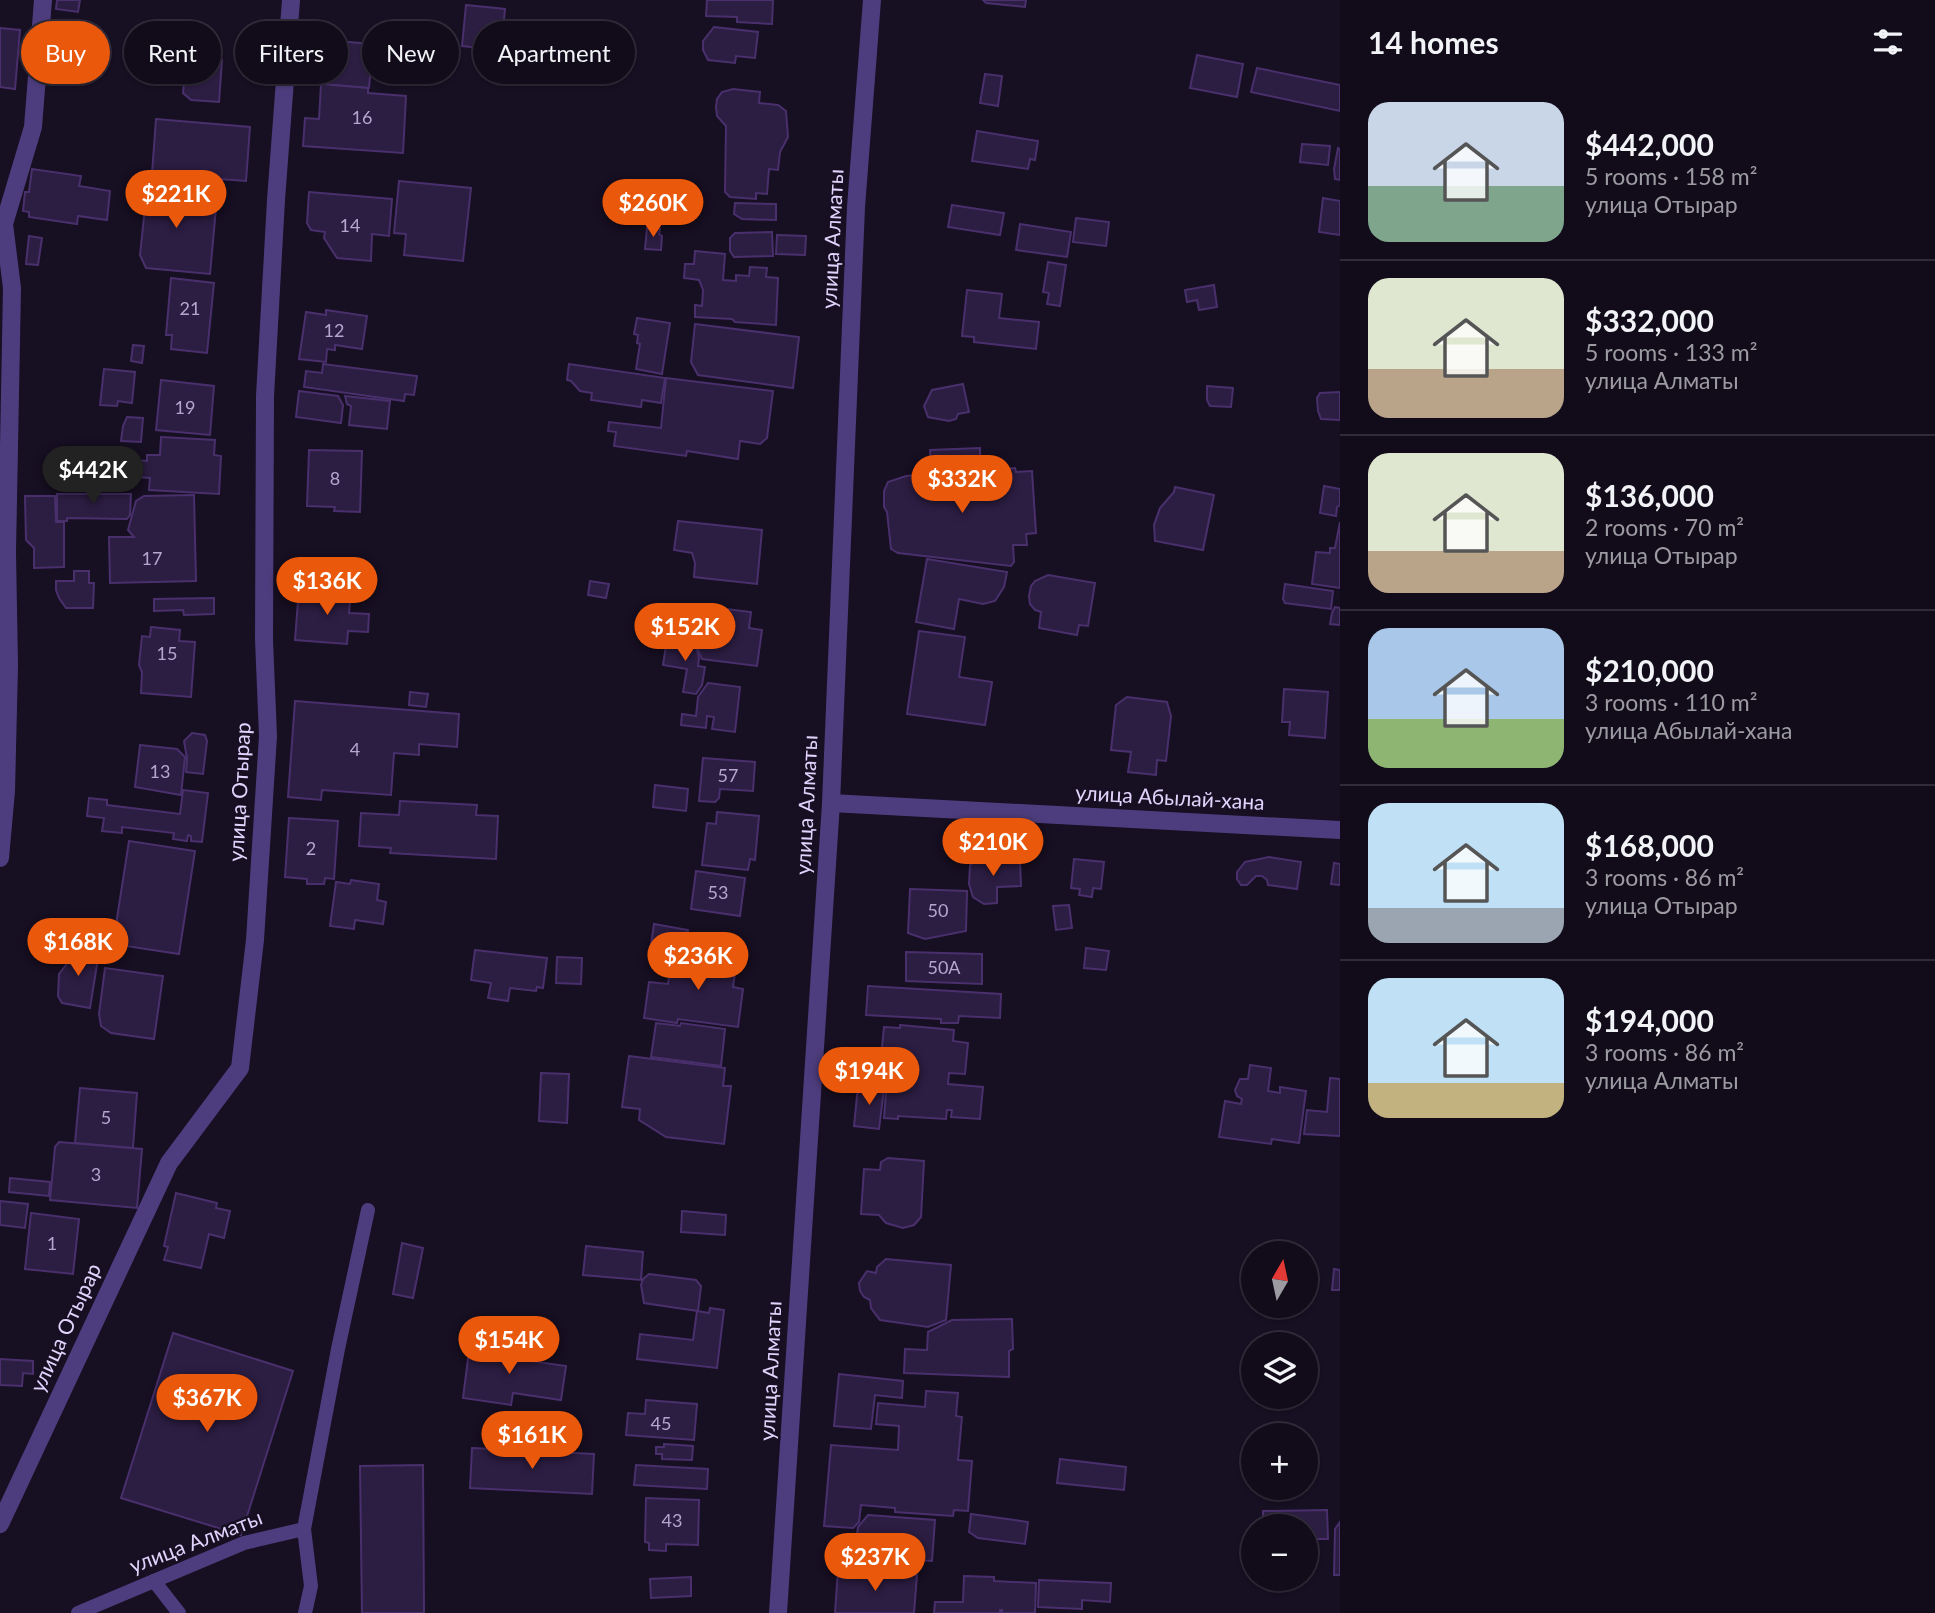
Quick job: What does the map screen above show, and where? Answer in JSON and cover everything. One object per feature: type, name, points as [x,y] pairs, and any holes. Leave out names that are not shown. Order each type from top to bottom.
[{"type":"street","points":[[0,858],[6,790],[9,666],[12,288],[3,244],[4,224],[33,127],[43,0]]},
{"type":"street","name":"улица Отырар","points":[[0,1524],[169,1163],[240,1068],[255,940],[268,736],[264,640],[265,396],[290,0]]},
{"type":"street","name":"улица Алматы","points":[[778,1613],[831,803],[856,207],[872,0]]},
{"type":"street","name":"улица Абылай-хана","points":[[831,803],[1340,830]]},
{"type":"lane","points":[[305,1613],[311,1586],[304,1529],[368,1210]]},
{"type":"lane","name":"улица Алматы","points":[[78,1613],[244,1543],[304,1529]]},
{"type":"lane","points":[[154,1581],[179,1613]]},
{"type":"building","points":[[57,0],[80,0],[78,12],[56,9]]},
{"type":"building","points":[[707,0],[773,0],[772,24],[737,22],[737,17],[706,16]]},
{"type":"building","points":[[983,0],[1026,0],[1025,7],[986,3]]},
{"type":"building","points":[[466,5],[505,9],[504,21],[473,21],[473,47],[462,46]]},
{"type":"building","points":[[714,27],[758,32],[755,58],[736,56],[735,63],[708,60],[703,50],[703,41]]},
{"type":"building","points":[[0,28],[20,30],[15,89],[0,87]]},
{"type":"building","points":[[348,42],[362,43],[362,84],[369,84],[369,88],[319,84],[348,84]]},
{"type":"building","points":[[1197,55],[1243,64],[1237,97],[1190,88]]},
{"type":"building","points":[[1257,68],[1340,85],[1340,111],[1251,92]]},
{"type":"building","points":[[985,74],[1002,76],[998,106],[980,103]]},
{"type":"building","points":[[184,84],[220,84],[219,102],[191,100],[183,93]]},
{"type":"building","points":[[321,84],[368,88],[368,93],[406,96],[403,153],[303,146],[305,118],[319,119]]},
{"type":"building","points":[[733,89],[760,92],[759,103],[778,105],[786,111],[788,137],[780,152],[778,170],[769,169],[767,194],[756,193],[756,199],[730,197],[725,192],[726,126],[717,116],[716,107],[722,92]]},
{"type":"building","points":[[156,119],[250,127],[246,181],[152,174]]},
{"type":"building","points":[[977,131],[1038,141],[1035,160],[1030,159],[1028,169],[972,161]]},
{"type":"building","points":[[1302,144],[1330,146],[1328,165],[1300,162]]},
{"type":"building","points":[[1338,148],[1340,180],[1335,179],[1334,169]]},
{"type":"building","points":[[32,169],[81,176],[79,186],[110,191],[107,220],[78,216],[77,224],[29,217],[29,212],[23,211]]},
{"type":"building","points":[[148,179],[189,184],[187,205],[216,208],[210,274],[146,268],[140,255]]},
{"type":"building","points":[[399,181],[471,188],[463,261],[404,255],[406,234],[394,233]]},
{"type":"building","points":[[309,192],[392,199],[389,236],[372,234],[371,261],[337,258],[324,238],[325,232],[311,230],[307,223]]},
{"type":"building","points":[[1323,198],[1340,201],[1340,235],[1319,232]]},
{"type":"building","points":[[735,203],[776,204],[776,220],[742,219],[734,214]]},
{"type":"building","points":[[952,205],[1004,213],[1000,235],[948,227]]},
{"type":"building","points":[[1076,218],[1109,222],[1106,246],[1073,242]]},
{"type":"building","points":[[1020,224],[1071,232],[1067,257],[1016,250]]},
{"type":"building","points":[[647,228],[660,229],[661,250],[645,249]]},
{"type":"building","points":[[772,232],[773,256],[734,257],[730,251],[730,238],[735,233]]},
{"type":"building","points":[[777,235],[806,236],[805,255],[776,254]]},
{"type":"building","points":[[29,236],[42,238],[38,265],[26,264]]},
{"type":"building","points":[[695,251],[725,254],[723,280],[736,281],[736,275],[749,276],[750,267],[767,268],[766,277],[778,278],[776,325],[695,317],[695,305],[702,306],[703,290],[699,280],[684,278],[685,264],[694,264]]},
{"type":"building","points":[[1048,262],[1066,265],[1060,306],[1047,304],[1049,293],[1043,292]]},
{"type":"building","points":[[171,278],[214,283],[207,353],[171,349],[172,335],[166,335]]},
{"type":"building","points":[[1214,285],[1217,307],[1199,310],[1197,300],[1187,302],[1185,290]]},
{"type":"building","points":[[967,290],[1002,294],[999,318],[1039,322],[1036,349],[974,342],[974,337],[962,336]]},
{"type":"building","points":[[326,310],[367,316],[362,349],[335,345],[335,350],[327,349],[326,362],[299,359],[306,312],[326,315]]},
{"type":"building","points":[[637,318],[670,323],[662,374],[636,369],[640,344],[637,343],[638,335],[634,334]]},
{"type":"building","points":[[695,324],[799,337],[793,388],[698,375],[691,362]]},
{"type":"building","points":[[133,345],[144,346],[142,363],[131,361]]},
{"type":"building","points":[[323,364],[417,376],[414,395],[405,394],[404,401],[304,387],[306,371],[322,373]]},
{"type":"building","points":[[569,364],[665,378],[661,403],[642,400],[641,407],[591,400],[592,393],[580,391],[567,380]]},
{"type":"building","points":[[104,369],[135,372],[132,403],[118,401],[117,406],[100,405]]},
{"type":"building","points":[[666,378],[773,391],[767,438],[760,444],[740,441],[738,459],[687,451],[686,456],[614,446],[616,432],[608,431],[609,422],[661,428]]},
{"type":"building","points":[[161,380],[214,386],[210,435],[156,430]]},
{"type":"building","points":[[963,384],[969,412],[958,414],[956,419],[949,421],[928,417],[924,406],[932,390]]},
{"type":"building","points":[[1207,386],[1233,388],[1231,407],[1210,406]]},
{"type":"building","points":[[299,391],[338,396],[343,405],[341,423],[296,417]]},
{"type":"building","points":[[1340,392],[1340,420],[1321,419],[1317,398],[1320,393]]},
{"type":"building","points":[[345,396],[390,401],[387,429],[349,425],[351,406],[347,404]]},
{"type":"building","points":[[127,417],[143,418],[141,442],[121,441]]},
{"type":"building","points":[[161,437],[215,440],[214,455],[221,456],[219,494],[149,490],[150,478],[136,477],[137,460],[147,461],[147,455],[160,455]]},
{"type":"building","points":[[980,448],[980,465],[962,465],[962,469],[931,471],[930,450]]},
{"type":"building","points":[[309,450],[362,451],[360,512],[334,511],[335,507],[307,506]]},
{"type":"building","points":[[1015,468],[1016,472],[1032,471],[1036,533],[1026,534],[1027,545],[1013,545],[1014,562],[1011,566],[898,553],[891,549],[887,512],[884,507],[884,491],[888,482],[906,476]]},
{"type":"building","points":[[1324,486],[1340,489],[1340,505],[1337,507],[1336,516],[1320,513]]},
{"type":"building","points":[[1175,487],[1214,495],[1203,550],[1155,541],[1154,525],[1160,508]]},
{"type":"building","points":[[57,494],[131,494],[130,515],[127,519],[67,518],[67,521],[57,521]]},
{"type":"building","points":[[194,495],[196,581],[110,583],[109,537],[134,537],[128,530],[136,501],[144,496]]},
{"type":"building","points":[[25,496],[55,496],[56,522],[64,522],[64,567],[34,568],[34,548],[26,540]]},
{"type":"building","points":[[678,521],[762,530],[757,584],[694,577],[695,563],[692,553],[674,550]]},
{"type":"building","points":[[1340,522],[1340,588],[1312,584],[1316,552],[1330,553],[1330,548],[1335,548]]},
{"type":"building","points":[[927,559],[1007,572],[1004,587],[995,601],[983,604],[959,599],[954,629],[916,622]]},
{"type":"building","points":[[293,563],[338,563],[338,585],[297,586]]},
{"type":"building","points":[[74,571],[89,571],[89,583],[94,583],[93,608],[66,608],[59,598],[56,581],[74,581]]},
{"type":"building","points":[[1048,575],[1095,583],[1088,626],[1079,625],[1077,635],[1039,628],[1041,612],[1030,604],[1029,596],[1035,581]]},
{"type":"building","points":[[590,581],[609,584],[606,598],[588,595]]},
{"type":"building","points":[[1285,584],[1333,591],[1331,609],[1285,603]]},
{"type":"building","points":[[299,588],[351,592],[349,613],[369,614],[368,632],[348,631],[347,644],[295,640]]},
{"type":"building","points":[[214,598],[214,614],[184,615],[183,610],[154,611],[154,599]]},
{"type":"building","points":[[702,606],[751,612],[749,628],[762,630],[757,666],[702,659],[697,647]]},
{"type":"building","points":[[1335,607],[1340,608],[1340,625],[1330,624]]},
{"type":"building","points":[[151,627],[180,630],[179,641],[195,642],[191,697],[141,693],[142,672],[139,665],[142,636],[150,637]]},
{"type":"building","points":[[919,631],[965,637],[959,677],[992,682],[985,725],[907,714]]},
{"type":"building","points":[[667,639],[695,643],[698,666],[705,667],[702,685],[696,694],[683,692],[687,669],[663,665]]},
{"type":"building","points":[[708,683],[740,687],[735,732],[712,729],[714,717],[707,716],[706,728],[681,725],[682,714],[696,716],[698,697]]},
{"type":"building","points":[[1284,689],[1328,692],[1325,738],[1289,735],[1290,722],[1282,722]]},
{"type":"building","points":[[410,692],[428,694],[426,707],[409,705]]},
{"type":"building","points":[[1127,697],[1167,702],[1171,716],[1166,761],[1157,760],[1156,775],[1128,772],[1131,752],[1111,750],[1116,705]]},
{"type":"building","points":[[295,701],[459,714],[457,747],[419,744],[419,755],[394,753],[391,795],[322,790],[321,800],[288,797]]},
{"type":"building","points":[[192,733],[205,735],[207,741],[203,774],[186,772],[184,741]]},
{"type":"building","points":[[140,745],[177,749],[185,757],[181,795],[135,787]]},
{"type":"building","points":[[703,758],[755,762],[753,791],[720,789],[719,798],[715,802],[699,801]]},
{"type":"building","points":[[655,785],[688,789],[686,811],[653,807]]},
{"type":"building","points":[[183,790],[208,793],[202,842],[191,841],[191,836],[188,835],[187,841],[173,839],[174,833],[122,827],[122,833],[102,831],[104,818],[87,816],[89,798],[107,800],[107,805],[180,814]]},
{"type":"building","points":[[400,801],[477,805],[476,815],[498,816],[496,859],[390,853],[391,848],[359,846],[361,813],[399,815]]},
{"type":"building","points":[[717,812],[759,816],[755,860],[750,859],[748,870],[702,865],[707,823],[716,824]]},
{"type":"building","points":[[289,818],[338,821],[334,879],[325,878],[324,884],[307,884],[307,879],[285,877]]},
{"type":"building","points":[[129,841],[195,851],[179,954],[113,944]]},
{"type":"building","points":[[1269,857],[1301,862],[1297,889],[1268,885],[1262,876],[1256,876],[1247,885],[1241,885],[1237,872],[1245,862]]},
{"type":"building","points":[[1074,859],[1104,862],[1101,889],[1093,888],[1092,897],[1079,895],[1080,889],[1071,888]]},
{"type":"building","points":[[1020,860],[1021,886],[997,887],[997,903],[984,904],[973,897],[969,884],[970,865],[977,861]]},
{"type":"building","points":[[1334,863],[1340,864],[1340,885],[1331,884]]},
{"type":"building","points":[[696,871],[745,878],[740,916],[691,909]]},
{"type":"building","points":[[351,880],[379,884],[377,900],[386,902],[383,924],[355,920],[354,929],[330,926],[336,882],[350,884]]},
{"type":"building","points":[[910,889],[967,891],[966,931],[925,939],[908,933]]},
{"type":"building","points":[[1069,905],[1072,928],[1056,930],[1053,906]]},
{"type":"building","points":[[654,924],[688,930],[685,950],[651,945]]},
{"type":"building","points":[[69,948],[99,952],[90,1008],[62,1003],[58,996],[59,974],[66,965]]},
{"type":"building","points":[[1086,948],[1109,951],[1106,970],[1084,968]]},
{"type":"building","points":[[475,950],[547,958],[543,988],[537,987],[536,991],[510,988],[508,1001],[488,998],[491,983],[471,980]]},
{"type":"building","points":[[688,952],[737,958],[733,987],[743,989],[738,1027],[678,1019],[677,1023],[644,1018],[649,982],[668,984],[671,963],[685,966]]},
{"type":"building","points":[[906,952],[982,954],[982,984],[906,981]]},
{"type":"building","points":[[557,957],[582,958],[581,984],[556,983]]},
{"type":"building","points":[[105,968],[163,976],[154,1039],[111,1033],[101,1026],[99,1014]]},
{"type":"building","points":[[868,986],[1001,994],[1000,1018],[959,1016],[958,1023],[941,1023],[941,1019],[866,1015]]},
{"type":"building","points":[[656,1023],[680,1026],[681,1023],[725,1029],[721,1066],[651,1057]]},
{"type":"building","points":[[900,1025],[954,1030],[953,1041],[968,1043],[965,1074],[949,1073],[948,1084],[983,1087],[980,1119],[951,1117],[952,1110],[947,1110],[946,1119],[898,1116],[898,1119],[884,1118],[887,1078],[896,1079],[898,1058],[881,1057],[884,1027],[900,1028]]},
{"type":"building","points":[[629,1056],[725,1068],[723,1086],[731,1086],[724,1144],[666,1137],[639,1120],[640,1109],[622,1107]]},
{"type":"building","points":[[1250,1065],[1271,1068],[1268,1091],[1280,1093],[1280,1087],[1306,1091],[1299,1143],[1272,1139],[1271,1144],[1219,1137],[1225,1101],[1241,1104],[1242,1099],[1237,1096],[1235,1090],[1240,1079],[1248,1079]]},
{"type":"building","points":[[541,1073],[569,1074],[567,1123],[539,1121]]},
{"type":"building","points":[[1330,1078],[1340,1079],[1340,1136],[1304,1134],[1307,1110],[1327,1112]]},
{"type":"building","points":[[858,1086],[884,1089],[879,1129],[854,1126]]},
{"type":"building","points":[[80,1088],[137,1093],[133,1148],[75,1143]]},
{"type":"building","points":[[59,1142],[142,1149],[137,1208],[50,1200],[55,1147]]},
{"type":"building","points":[[888,1158],[924,1161],[921,1217],[914,1225],[903,1228],[886,1223],[879,1215],[861,1214],[864,1169],[880,1170],[881,1162]]},
{"type":"building","points":[[10,1178],[50,1182],[49,1196],[9,1192]]},
{"type":"building","points":[[176,1193],[217,1203],[216,1208],[230,1211],[224,1238],[209,1234],[201,1268],[164,1260],[168,1247],[164,1246]]},
{"type":"building","points":[[0,1201],[28,1204],[25,1228],[0,1225]]},
{"type":"building","points":[[682,1211],[726,1215],[725,1235],[681,1232]]},
{"type":"building","points":[[31,1213],[79,1219],[73,1274],[25,1269]]},
{"type":"building","points":[[402,1243],[423,1248],[413,1298],[393,1294]]},
{"type":"building","points":[[586,1246],[643,1252],[641,1280],[583,1275]]},
{"type":"building","points":[[886,1259],[951,1265],[946,1320],[928,1327],[880,1320],[871,1308],[870,1300],[860,1291],[859,1283],[867,1271],[876,1273],[877,1267]]},
{"type":"building","points":[[1334,1269],[1340,1270],[1340,1290],[1332,1290]]},
{"type":"building","points":[[649,1274],[696,1280],[701,1286],[698,1311],[644,1303],[641,1285]]},
{"type":"building","points":[[710,1308],[724,1310],[717,1368],[637,1359],[640,1334],[693,1340],[697,1311],[709,1313]]},
{"type":"building","points":[[1012,1319],[1013,1349],[1009,1351],[1009,1377],[904,1373],[905,1349],[927,1350],[928,1332],[952,1320]]},
{"type":"building","points":[[173,1333],[293,1371],[241,1535],[121,1498]]},
{"type":"building","points":[[470,1343],[518,1350],[517,1359],[566,1366],[561,1400],[513,1393],[511,1405],[463,1398]]},
{"type":"building","points":[[0,1359],[33,1361],[33,1374],[23,1373],[22,1386],[0,1385]]},
{"type":"building","points":[[839,1374],[903,1381],[902,1398],[875,1395],[871,1429],[834,1426]]},
{"type":"building","points":[[926,1391],[958,1393],[956,1416],[962,1417],[958,1460],[972,1461],[968,1511],[954,1510],[953,1516],[895,1512],[895,1508],[861,1505],[859,1522],[853,1528],[824,1526],[831,1445],[898,1450],[899,1426],[876,1424],[878,1403],[925,1407]]},
{"type":"building","points":[[646,1400],[697,1404],[694,1440],[626,1435],[628,1413],[645,1414]]},
{"type":"building","points":[[664,1444],[693,1446],[692,1460],[662,1459],[662,1454],[656,1454],[656,1447],[664,1447]]},
{"type":"building","points":[[472,1448],[594,1454],[592,1494],[470,1488]]},
{"type":"building","points":[[1060,1459],[1126,1467],[1124,1490],[1057,1483]]},
{"type":"building","points":[[423,1465],[424,1613],[362,1613],[360,1466]]},
{"type":"building","points":[[636,1465],[708,1469],[707,1489],[634,1485]]},
{"type":"building","points":[[646,1498],[699,1500],[698,1545],[666,1544],[666,1551],[649,1550],[649,1543],[645,1542]]},
{"type":"building","points":[[1327,1510],[1328,1539],[1318,1539],[1318,1514],[1263,1514],[1263,1511]]},
{"type":"building","points":[[971,1514],[1028,1522],[1025,1544],[978,1538],[969,1532]]},
{"type":"building","points":[[868,1515],[935,1520],[932,1561],[865,1556],[856,1542],[858,1527]]},
{"type":"building","points":[[1340,1522],[1340,1575],[1334,1575],[1335,1529]]},
{"type":"building","points":[[838,1570],[917,1575],[914,1613],[835,1613]]},
{"type":"building","points":[[964,1576],[1036,1583],[1035,1613],[1002,1613],[1000,1610],[1000,1613],[934,1613],[935,1602],[963,1602]]},
{"type":"building","points":[[691,1577],[691,1596],[651,1598],[650,1579]]},
{"type":"building","points":[[1039,1580],[1111,1583],[1110,1602],[1082,1600],[1082,1609],[1038,1607]]}]
